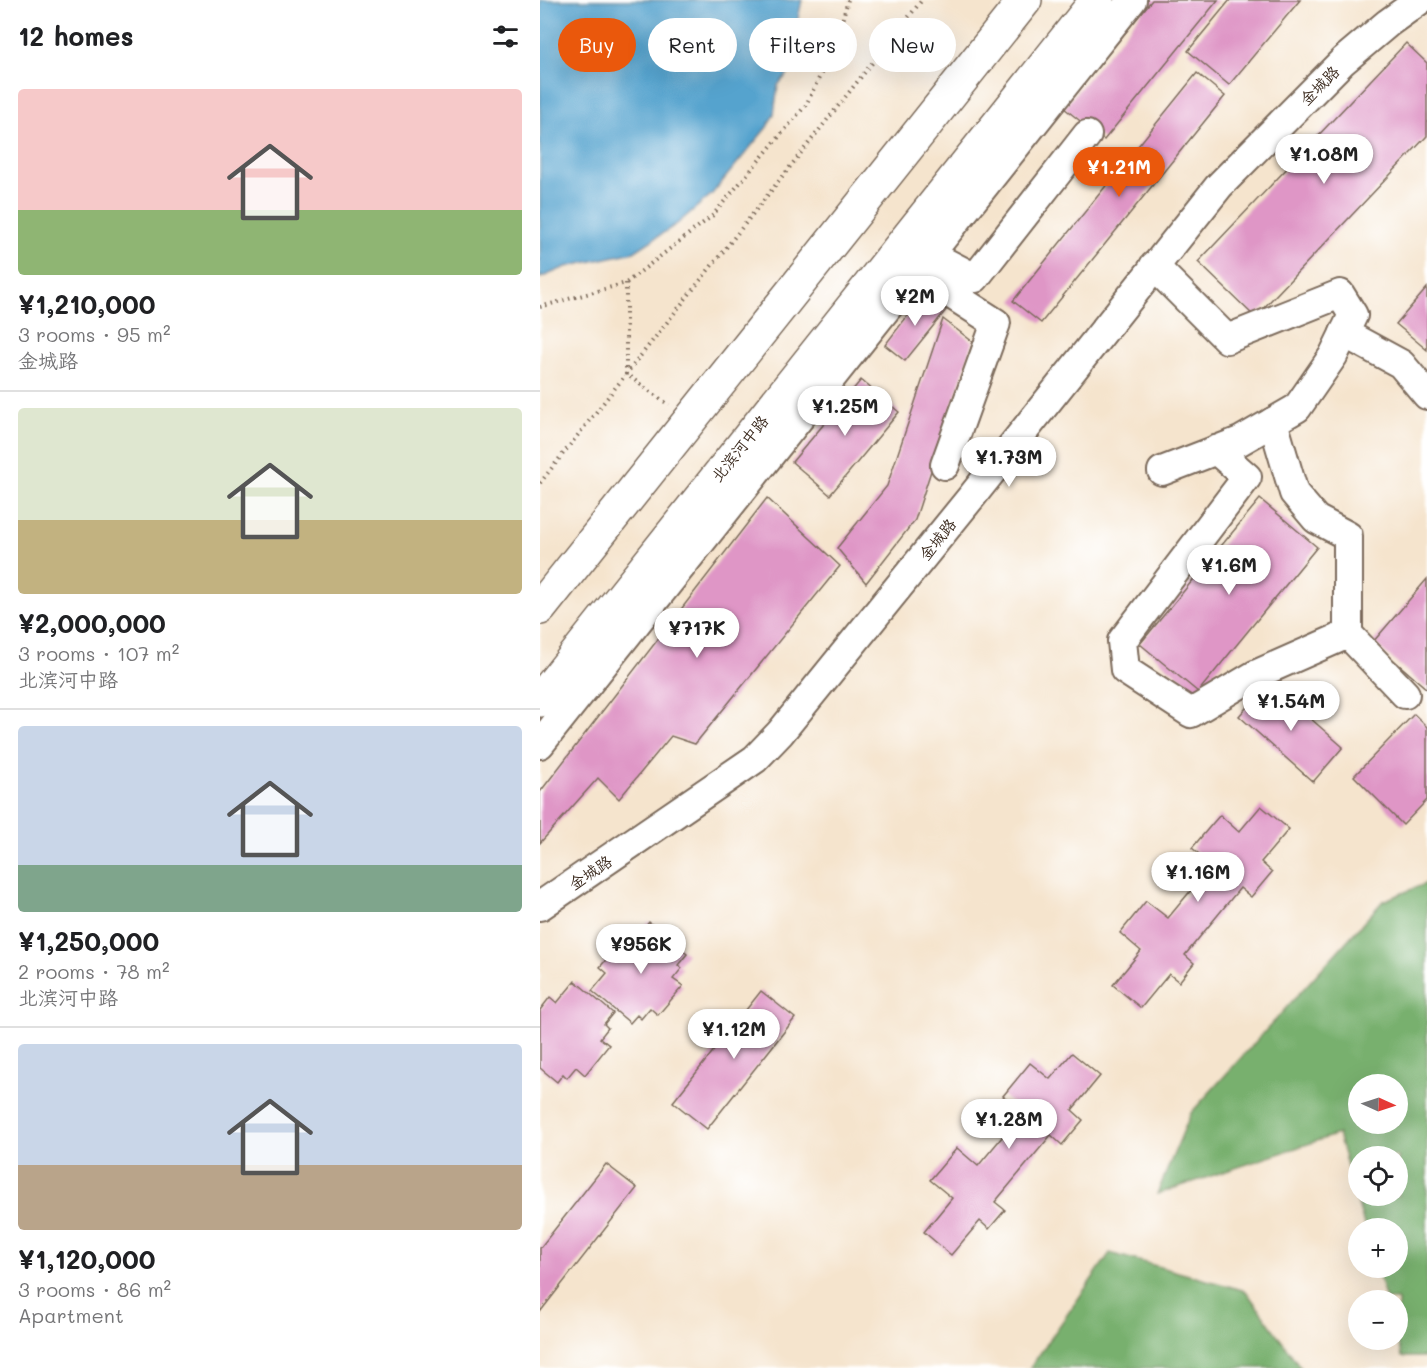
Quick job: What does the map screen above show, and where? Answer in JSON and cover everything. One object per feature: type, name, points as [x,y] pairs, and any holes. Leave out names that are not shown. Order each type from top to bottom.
[{"type":"main road","points":[[540,608],[1025,0]]},
{"type":"main road","name":"北滨河中路","points":[[540,700],[1097,0]]},
{"type":"street","points":[[540,744],[1132,0]]},
{"type":"street","name":"金城路","points":[[540,906],[740,770],[780,733],[1219,186],[1343,61],[1388,23],[1419,6]]},
{"type":"street","points":[[922,263],[975,278],[1087,135]]},
{"type":"street","points":[[922,263],[996,323],[945,465]]},
{"type":"street","points":[[1154,266],[1227,339],[1340,294],[1353,315],[1333,356],[1297,408],[1240,441],[1162,471]]},
{"type":"street","points":[[1344,333],[1401,364],[1427,395]]},
{"type":"street","points":[[1273,422],[1294,493],[1316,519],[1348,536],[1348,634],[1405,694]]},
{"type":"street","points":[[1216,450],[1247,477],[1122,641],[1125,670],[1191,713],[1255,675],[1348,634]]},
{"type":"path","points":[[540,307],[626,283],[712,216],[806,105],[835,45],[848,0]]},
{"type":"path","points":[[540,483],[922,0]]},
{"type":"path","points":[[626,283],[626,374]]},
{"type":"path","points":[[626,374],[689,420]]},
{"type":"green space","points":[[1427,883],[1427,1357],[1402,1357],[1400,1350],[1408,1350],[1408,1290],[1383,1290],[1379,1278],[1408,1278],[1408,1218],[1362,1218],[1359,1206],[1408,1206],[1408,1146],[1348,1146],[1348,1169],[1338,1134],[1157,1194],[1191,1113],[1383,901]]},
{"type":"green space","points":[[1110,1253],[1246,1291],[1301,1368],[1030,1368]]},
{"type":"water","points":[[540,0],[802,0],[798,18],[749,18],[749,72],[789,72],[778,85],[774,114],[767,127],[712,194],[677,224],[634,252],[566,267],[540,278]]},
{"type":"building","points":[[1152,0],[1218,0],[1104,140],[1064,108]]},
{"type":"building","points":[[1230,0],[1300,0],[1229,85],[1188,51]]},
{"type":"building","points":[[1406,43],[1427,63],[1427,136],[1255,317],[1198,262]]},
{"type":"building","points":[[1197,73],[1225,96],[1041,323],[1013,301]]},
{"type":"building","points":[[1427,288],[1427,350],[1396,324]]},
{"type":"building","points":[[925,293],[946,310],[905,361],[885,345]]},
{"type":"building","points":[[943,319],[973,342],[915,520],[866,583],[837,548],[887,486]]},
{"type":"building","points":[[861,380],[899,412],[830,495],[792,462]]},
{"type":"building","points":[[767,498],[840,566],[695,744],[671,736],[619,799],[598,778],[540,843],[540,792]]},
{"type":"building","points":[[1260,499],[1317,547],[1198,692],[1140,644]]},
{"type":"building","points":[[1427,579],[1427,689],[1373,642]]},
{"type":"building","points":[[1269,682],[1343,747],[1313,782],[1239,716]]},
{"type":"building","points":[[1414,714],[1427,727],[1427,800],[1403,825],[1354,776]]},
{"type":"building","points":[[1261,806],[1289,829],[1261,862],[1272,872],[1251,897],[1240,888],[1185,955],[1194,963],[1179,982],[1169,974],[1141,1008],[1113,985],[1141,951],[1120,933],[1146,901],[1168,918],[1212,865],[1192,848],[1220,815],[1239,832]]},
{"type":"building","points":[[649,922],[687,954],[678,965],[682,968],[673,979],[683,986],[658,1015],[650,1008],[641,1019],[637,1015],[630,1023],[592,991],[607,973],[600,967],[624,938],[631,943]]},
{"type":"building","points":[[575,981],[613,1013],[604,1024],[608,1028],[600,1038],[609,1045],[585,1075],[576,1067],[567,1078],[563,1074],[557,1082],[540,1068],[540,1010],[550,997],[557,1003]]},
{"type":"building","points":[[761,991],[795,1018],[707,1129],[673,1102]]},
{"type":"building","points":[[1072,1053],[1100,1076],[1072,1110],[1083,1120],[1062,1145],[1051,1135],[995,1202],[1005,1210],[989,1229],[980,1221],[951,1255],[924,1232],[952,1198],[930,1180],[957,1148],[978,1166],[1023,1112],[1003,1096],[1030,1063],[1050,1079]]},
{"type":"building","points":[[606,1164],[637,1188],[540,1312],[540,1248]]}]
